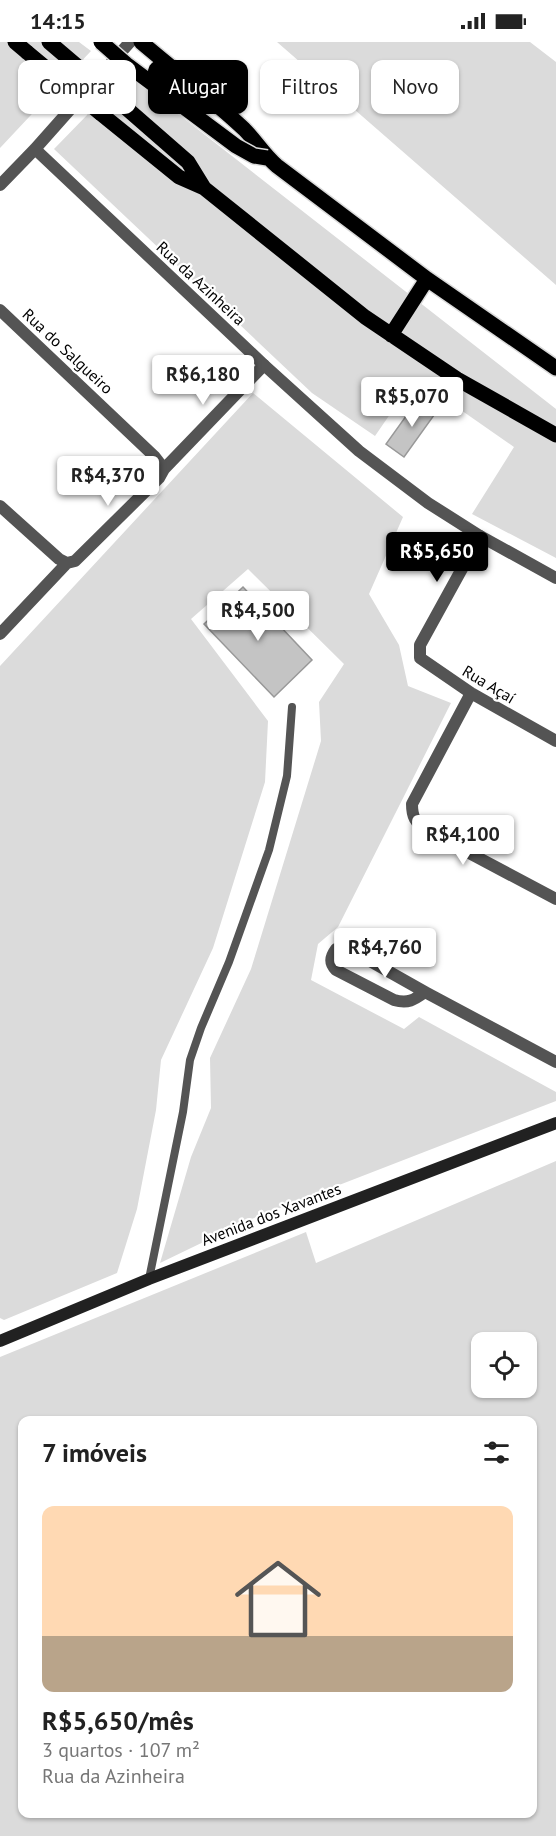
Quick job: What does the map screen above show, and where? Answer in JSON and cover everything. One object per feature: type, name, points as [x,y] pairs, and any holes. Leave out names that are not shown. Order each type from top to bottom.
[{"type":"main road","points":[[15,42],[179,177],[208,192],[365,317],[457,379],[556,435]]},
{"type":"main road","points":[[49,42],[188,162],[208,192]]},
{"type":"main road","points":[[101,42],[126,64],[236,146],[254,156],[272,162]]},
{"type":"main road","points":[[141,42],[222,108],[260,145],[272,162],[428,279],[556,368]]},
{"type":"main road","points":[[391,335],[428,279]]},
{"type":"main road","name":"Avenida dos Xavantes","points":[[2,1338],[148,1279],[556,1123]]},
{"type":"street","points":[[0,185],[130,42]]},
{"type":"street","name":"Rua da Azinheira","points":[[39,144],[52,164],[264,365],[359,451],[428,503],[480,536],[556,578]]},
{"type":"street","name":"Rua do Salgueiro","points":[[0,310],[164,468]]},
{"type":"street","points":[[0,634],[159,478],[164,468],[264,365]]},
{"type":"street","points":[[0,506],[59,559],[71,562]]},
{"type":"street","name":"Rua Açaí","points":[[480,536],[420,645],[419,652],[423,662],[471,693],[556,741]]},
{"type":"street","points":[[471,693],[412,804],[415,822],[556,899]]},
{"type":"street","points":[[426,992],[411,1002],[394,1000],[336,970],[331,960],[336,950],[347,948],[556,1062]]},
{"type":"lane","points":[[148,1279],[183,1112],[190,1060],[229,962],[269,850],[287,776],[292,707]]},
{"type":"shaded area","points":[[0,42],[79,42],[91,51],[83,60],[18,60],[18,114],[32,114],[0,148]]},
{"type":"shaded area","points":[[277,42],[530,42],[556,62],[556,285],[359,113],[359,60],[298,60]]},
{"type":"shaded area","points":[[136,81],[148,90],[148,114],[178,114],[556,409],[556,558],[472,514],[514,447],[415,378],[375,436],[312,393],[54,149],[88,114],[136,114]]},
{"type":"shaded area","points":[[253,393],[403,517],[369,594],[399,645],[408,686],[451,703],[338,927],[318,944],[311,980],[404,1029],[419,1017],[556,1092],[556,1101],[249,1220],[160,1263],[191,1157],[211,1108],[210,1058],[251,969],[321,741],[319,702],[344,664],[248,569],[191,619],[268,721],[265,782],[213,948],[161,1060],[156,1110],[137,1209],[117,1273],[4,1320],[0,1318],[0,666]]},
{"type":"shaded area","points":[[556,1161],[556,1836],[0,1836],[0,1357],[306,1232],[316,1263]]},
{"type":"building","points":[[419,398],[437,411],[404,457],[386,444]]},
{"type":"building","points":[[243,587],[312,660],[274,697],[204,624]]}]
